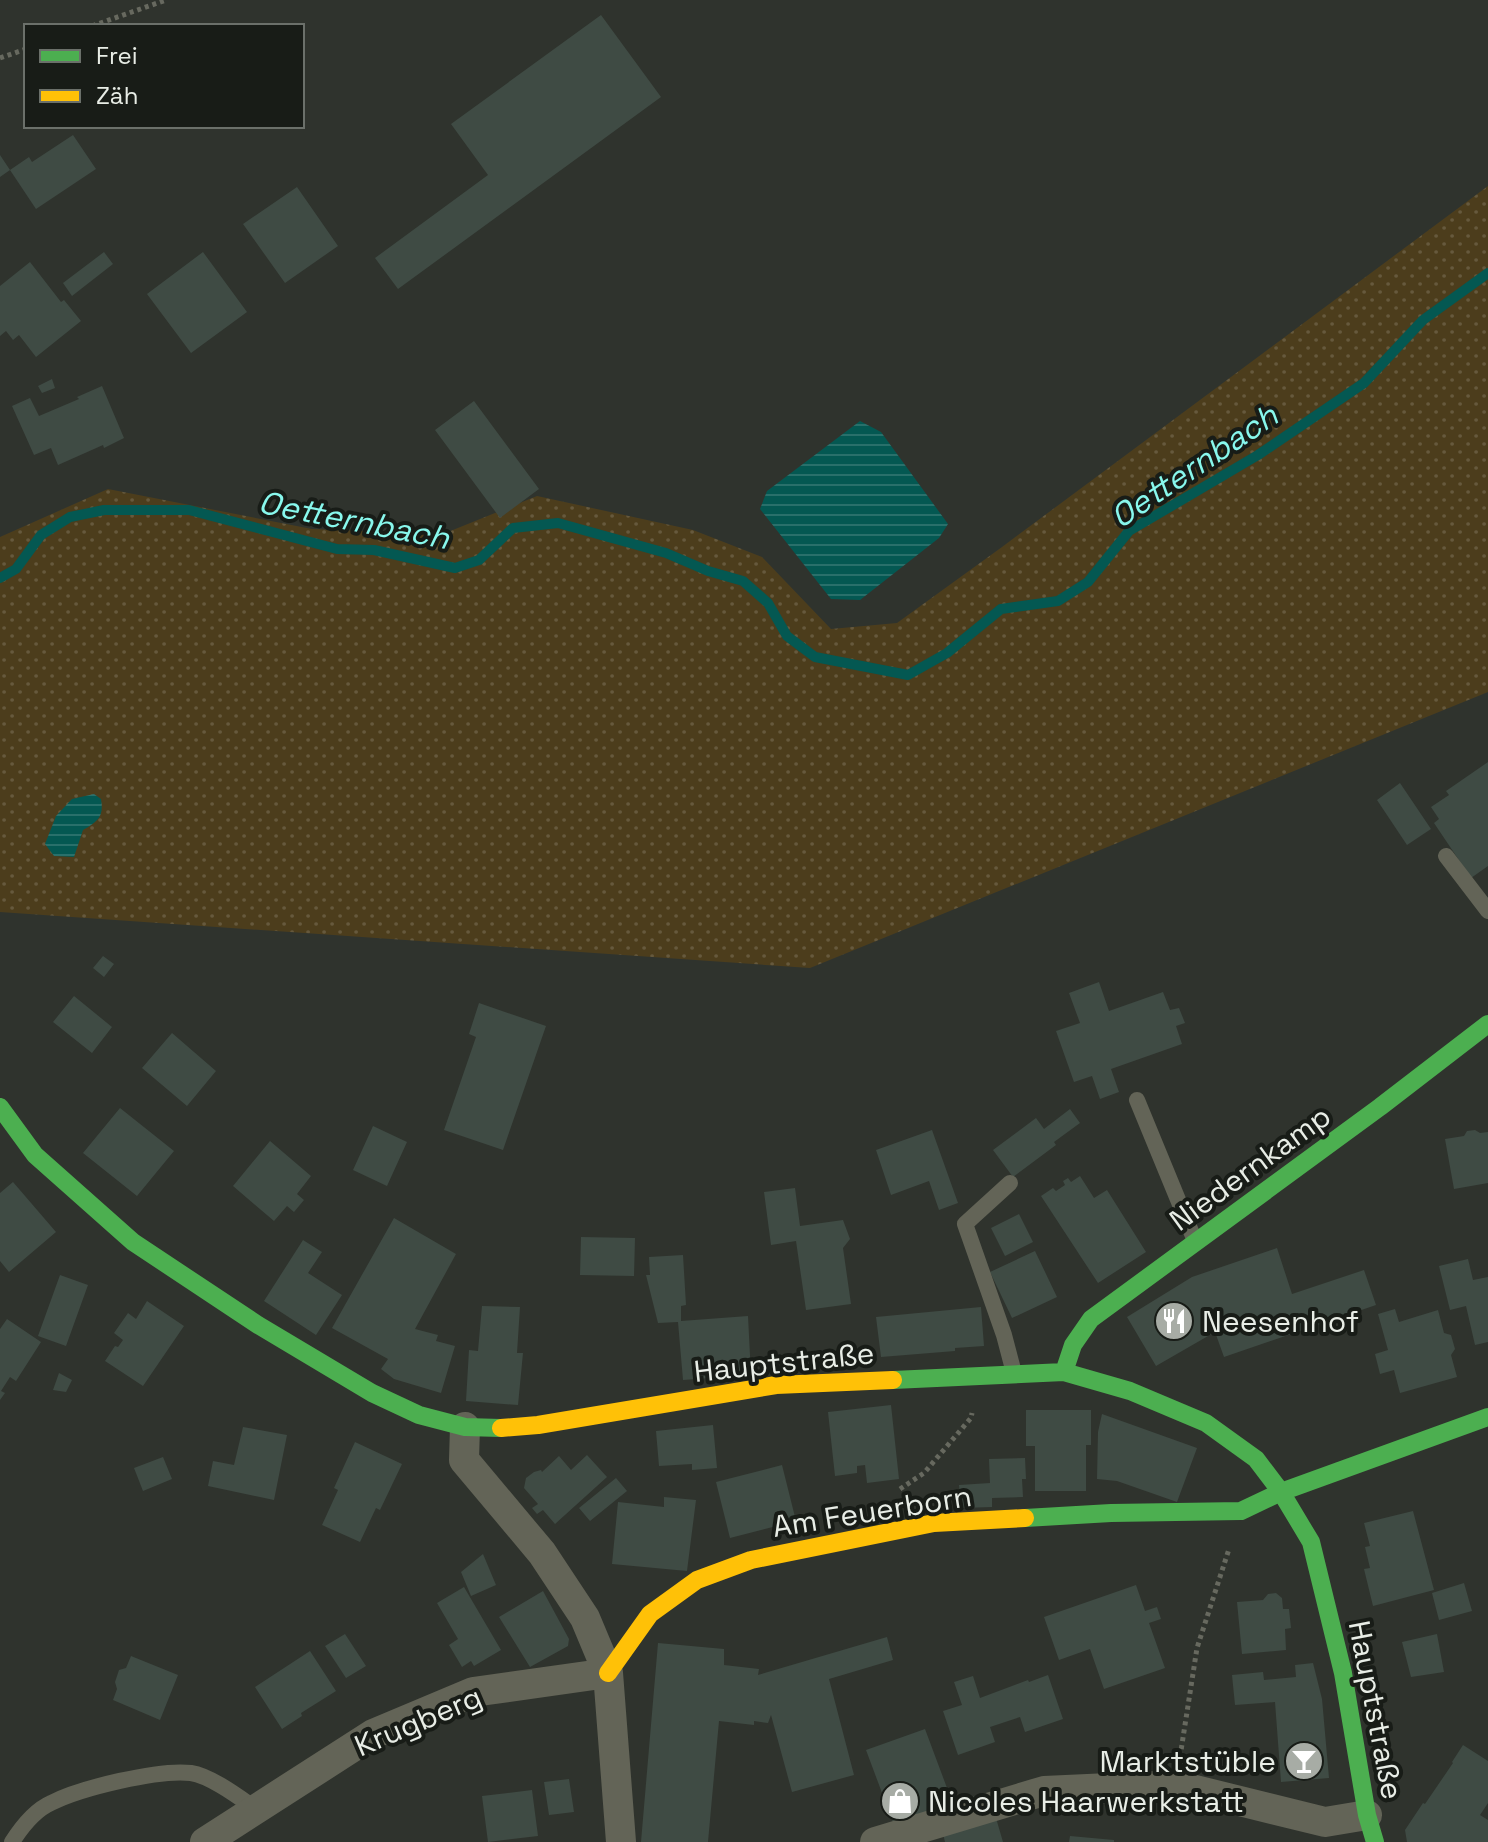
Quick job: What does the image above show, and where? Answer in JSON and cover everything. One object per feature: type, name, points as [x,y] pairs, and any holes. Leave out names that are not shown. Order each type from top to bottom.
[{"type":"main road","name":"Niedernkamp","points":[[1064,1372],[1073,1345],[1091,1319],[1488,1025]]},
{"type":"main road","name":"Hauptstraße","points":[[0,1107],[35,1155],[133,1242],[258,1325],[372,1393],[419,1415],[465,1427],[489,1429],[538,1425],[776,1385],[1064,1372],[1130,1391],[1206,1423],[1256,1459],[1281,1492],[1311,1542],[1343,1673],[1371,1829]]},
{"type":"main road","name":"Am Feuerborn","points":[[608,1673],[650,1614],[697,1580],[751,1560],[934,1523],[1111,1513],[1241,1511],[1281,1492],[1488,1417]]},
{"type":"street","points":[[465,1427],[464,1460],[542,1553],[585,1618],[608,1673],[621,1842]]},
{"type":"street","name":"Krugberg","points":[[205,1842],[373,1734],[473,1692],[608,1673]]},
{"type":"street","points":[[875,1842],[1044,1791],[1175,1785],[1325,1822],[1371,1829]]},
{"type":"lane","points":[[1446,856],[1488,911]]},
{"type":"lane","points":[[1137,1100],[1196,1242]]},
{"type":"lane","points":[[1010,1183],[965,1224],[1004,1335],[1014,1374]]},
{"type":"lane","points":[[12,1842],[21,1828],[48,1804],[87,1789],[154,1775],[192,1773],[226,1788],[256,1809]]},
{"type":"path","points":[[98,24],[166,0]]},
{"type":"path","points":[[0,58],[24,50]]},
{"type":"path","points":[[889,1497],[924,1473],[971,1418],[975,1402],[972,1376]]},
{"type":"path","points":[[1175,1785],[1197,1648],[1241,1511]]},
{"type":"shaded area","points":[[1488,186],[1488,692],[810,968],[0,912],[0,537],[108,489],[312,529],[443,534],[537,496],[693,530],[762,557],[831,629],[897,623]]},
{"type":"water","points":[[860,421],[881,432],[948,524],[939,538],[860,600],[831,599],[760,509],[767,491]]},
{"type":"water","points":[[94,794],[101,799],[101,814],[83,830],[74,857],[54,856],[45,844],[56,816],[72,799]]},
{"type":"building","points":[[601,15],[661,97],[398,289],[375,258],[488,175],[451,124]]},
{"type":"building","points":[[73,135],[96,169],[36,209],[10,170],[29,157],[32,162]]},
{"type":"building","points":[[0,155],[10,170],[0,177]]},
{"type":"building","points":[[297,187],[338,246],[285,283],[243,224]]},
{"type":"building","points":[[104,252],[113,264],[72,296],[63,283]]},
{"type":"building","points":[[203,252],[247,312],[191,353],[147,294]]},
{"type":"building","points":[[30,262],[61,302],[64,300],[81,321],[36,357],[19,335],[13,340],[6,331],[0,336],[0,286]]},
{"type":"building","points":[[52,379],[55,388],[42,393],[38,386]]},
{"type":"building","points":[[102,386],[124,438],[58,465],[51,448],[34,455],[12,406],[30,398],[39,416]]},
{"type":"building","points":[[474,401],[539,489],[500,518],[435,430]]},
{"type":"building","points":[[1488,762],[1488,866],[1471,878],[1434,823],[1439,819],[1431,807],[1449,795],[1446,791]]},
{"type":"building","points":[[1400,783],[1431,829],[1407,845],[1377,800]]},
{"type":"building","points":[[103,956],[114,964],[104,977],[93,968]]},
{"type":"building","points":[[1099,982],[1109,1011],[1163,992],[1170,1010],[1179,1008],[1185,1023],[1176,1026],[1182,1044],[1111,1069],[1119,1092],[1100,1099],[1092,1076],[1074,1082],[1056,1031],[1080,1023],[1069,993]]},
{"type":"building","points":[[74,996],[112,1027],[92,1053],[53,1022]]},
{"type":"building","points":[[479,1003],[546,1026],[503,1150],[444,1130],[476,1037],[469,1034]]},
{"type":"building","points":[[172,1033],[216,1071],[187,1106],[142,1068]]},
{"type":"building","points":[[120,1108],[174,1151],[137,1196],[83,1153]]},
{"type":"building","points":[[1070,1109],[1080,1123],[1013,1177],[993,1150],[1036,1118],[1044,1129]]},
{"type":"building","points":[[373,1126],[407,1142],[387,1186],[353,1170]]},
{"type":"building","points":[[932,1130],[958,1203],[939,1210],[929,1181],[891,1195],[876,1150]]},
{"type":"building","points":[[1467,1131],[1488,1132],[1488,1183],[1454,1189],[1445,1139],[1464,1136]]},
{"type":"building","points":[[270,1141],[311,1176],[297,1194],[304,1200],[294,1212],[287,1206],[274,1221],[233,1186]]},
{"type":"building","points":[[1080,1176],[1094,1198],[1107,1190],[1146,1252],[1098,1283],[1041,1196],[1065,1185],[1063,1181],[1068,1178],[1071,1182]]},
{"type":"building","points":[[13,1182],[56,1232],[9,1272],[0,1261],[0,1193]]},
{"type":"building","points":[[795,1188],[800,1226],[843,1220],[850,1239],[843,1248],[851,1304],[806,1310],[796,1241],[771,1245],[764,1192]]},
{"type":"building","points":[[1019,1214],[1033,1242],[1005,1256],[991,1228]]},
{"type":"building","points":[[394,1218],[456,1254],[415,1329],[438,1335],[436,1341],[455,1346],[441,1393],[394,1379],[381,1369],[388,1359],[332,1328]]},
{"type":"building","points":[[581,1237],[635,1238],[634,1276],[580,1275]]},
{"type":"building","points":[[303,1240],[322,1252],[308,1273],[342,1295],[316,1335],[264,1301]]},
{"type":"building","points":[[1277,1248],[1292,1294],[1364,1270],[1376,1305],[1224,1357],[1215,1332],[1156,1366],[1127,1317],[1192,1277]]},
{"type":"building","points":[[1035,1251],[1057,1297],[1012,1318],[990,1272]]},
{"type":"building","points":[[683,1255],[686,1305],[681,1306],[681,1321],[748,1316],[751,1375],[683,1380],[678,1322],[658,1323],[646,1275],[650,1275],[649,1257]]},
{"type":"building","points":[[1468,1259],[1473,1280],[1488,1277],[1488,1342],[1475,1345],[1466,1306],[1450,1310],[1439,1266]]},
{"type":"building","points":[[60,1275],[88,1285],[66,1346],[38,1336]]},
{"type":"building","points":[[147,1301],[184,1326],[143,1386],[105,1361],[123,1340],[114,1333],[128,1313],[136,1319]]},
{"type":"building","points":[[482,1306],[520,1307],[517,1353],[523,1353],[518,1405],[466,1401],[469,1350],[478,1351]]},
{"type":"building","points":[[981,1307],[984,1346],[881,1357],[876,1317]]},
{"type":"building","points":[[1395,1309],[1399,1322],[1438,1310],[1444,1333],[1451,1335],[1455,1349],[1451,1355],[1457,1377],[1400,1393],[1394,1370],[1380,1374],[1375,1354],[1388,1350],[1378,1314]]},
{"type":"building","points":[[7,1319],[41,1342],[16,1381],[10,1377],[1,1391],[5,1393],[0,1400],[0,1329]]},
{"type":"building","points":[[59,1373],[72,1380],[66,1392],[53,1390]]},
{"type":"building","points":[[891,1405],[899,1479],[867,1483],[865,1465],[857,1466],[857,1473],[835,1476],[828,1412]]},
{"type":"building","points":[[1026,1410],[1091,1410],[1091,1445],[1086,1445],[1086,1491],[1035,1491],[1035,1446],[1026,1446]]},
{"type":"building","points":[[1102,1414],[1197,1448],[1177,1502],[1117,1481],[1097,1479],[1098,1432]]},
{"type":"building","points":[[713,1425],[717,1468],[692,1470],[692,1464],[659,1466],[656,1431]]},
{"type":"building","points":[[243,1427],[287,1435],[274,1500],[208,1486],[213,1461],[234,1465]]},
{"type":"building","points":[[355,1442],[402,1464],[380,1510],[376,1508],[360,1542],[322,1525],[338,1490],[334,1488]]},
{"type":"building","points":[[587,1455],[607,1477],[555,1524],[543,1510],[537,1514],[532,1508],[538,1504],[524,1488],[526,1478],[534,1472],[542,1472],[559,1456],[571,1470]]},
{"type":"building","points":[[163,1457],[172,1479],[143,1491],[134,1468]]},
{"type":"building","points":[[1025,1458],[1023,1497],[992,1498],[992,1507],[961,1508],[959,1485],[990,1483],[989,1459]]},
{"type":"building","points":[[782,1465],[796,1521],[730,1538],[716,1482]]},
{"type":"building","points":[[616,1478],[627,1491],[590,1521],[579,1508]]},
{"type":"building","points":[[664,1497],[696,1500],[687,1571],[612,1564],[618,1502],[664,1507]]},
{"type":"building","points":[[1413,1511],[1434,1590],[1373,1606],[1364,1569],[1370,1568],[1365,1547],[1370,1546],[1364,1523]]},
{"type":"building","points":[[483,1554],[496,1585],[471,1596],[461,1572]]},
{"type":"building","points":[[1464,1583],[1472,1611],[1439,1620],[1432,1593]]},
{"type":"building","points":[[1136,1585],[1145,1611],[1157,1607],[1161,1619],[1149,1623],[1165,1668],[1104,1689],[1090,1649],[1059,1660],[1044,1617]]},
{"type":"building","points":[[464,1587],[501,1650],[474,1666],[471,1661],[462,1667],[449,1645],[458,1639],[437,1603]]},
{"type":"building","points":[[543,1591],[569,1639],[568,1646],[530,1667],[499,1617]]},
{"type":"building","points":[[1276,1593],[1282,1598],[1283,1609],[1289,1609],[1291,1628],[1285,1629],[1286,1650],[1242,1654],[1237,1602],[1263,1600],[1268,1594]]},
{"type":"building","points":[[345,1634],[366,1666],[346,1678],[325,1646]]},
{"type":"building","points":[[1437,1634],[1444,1672],[1411,1677],[1402,1642]]},
{"type":"building","points":[[887,1637],[893,1660],[829,1679],[854,1775],[792,1792],[771,1715],[768,1723],[754,1721],[754,1725],[719,1721],[708,1842],[641,1842],[658,1643],[724,1649],[724,1665],[759,1669],[758,1675]]},
{"type":"building","points":[[310,1651],[336,1691],[282,1729],[255,1687]]},
{"type":"building","points":[[131,1656],[178,1675],[160,1720],[113,1700],[119,1670],[126,1668]]},
{"type":"building","points":[[1313,1663],[1322,1699],[1329,1778],[1281,1782],[1275,1702],[1235,1705],[1232,1675],[1263,1672],[1264,1680],[1296,1677],[1295,1665]]},
{"type":"building","points":[[1048,1675],[1063,1719],[1025,1732],[1020,1717],[990,1727],[995,1742],[958,1755],[943,1711],[962,1705],[954,1682],[973,1676],[980,1698]]},
{"type":"building","points":[[925,1729],[953,1804],[894,1825],[866,1750]]},
{"type":"building","points":[[1463,1745],[1488,1761],[1488,1803],[1480,1815],[1488,1820],[1488,1842],[1407,1842],[1405,1830]]},
{"type":"building","points":[[569,1779],[574,1812],[549,1815],[544,1782]]},
{"type":"building","points":[[532,1790],[538,1836],[488,1842],[482,1796]]},
{"type":"building","points":[[996,1818],[1003,1842],[945,1842],[943,1834]]},
{"type":"building","points":[[1070,1836],[1114,1840],[1114,1842],[1069,1842]]},
{"type":"waterway","name":"Oetternbach","points":[[0,578],[16,569],[41,535],[70,517],[104,510],[189,510],[337,549],[374,550],[455,568],[479,560],[513,528],[558,523],[666,553],[708,571],[743,581],[768,603],[787,636],[815,657],[908,675],[947,653],[1001,609],[1058,601],[1088,582],[1129,531],[1258,455],[1364,383],[1423,320],[1488,273]]},
{"type":"traffic: fast","points":[[1064,1372],[1073,1345],[1091,1319],[1488,1024]]},
{"type":"traffic: fast","points":[[0,1107],[35,1155],[133,1242],[258,1325],[372,1393],[419,1415],[465,1427],[501,1428]]},
{"type":"traffic: fast","points":[[893,1380],[1064,1372],[1130,1391],[1206,1423],[1256,1459],[1281,1492],[1311,1542],[1343,1673],[1367,1815],[1375,1842]]},
{"type":"traffic: fast","points":[[1025,1518],[1241,1511],[1281,1492],[1488,1417]]},
{"type":"traffic: slow","points":[[501,1428],[538,1425],[776,1385],[893,1380]]},
{"type":"traffic: slow","points":[[608,1673],[650,1614],[697,1580],[751,1560],[934,1523],[1025,1518]]},
{"type":"place","name":"Neesenhof","points":[[1174,1321]]},
{"type":"place","name":"Marktstüble","points":[[1304,1761]]},
{"type":"place","name":"Nicoles Haarwerkstatt","points":[[900,1801]]}]
